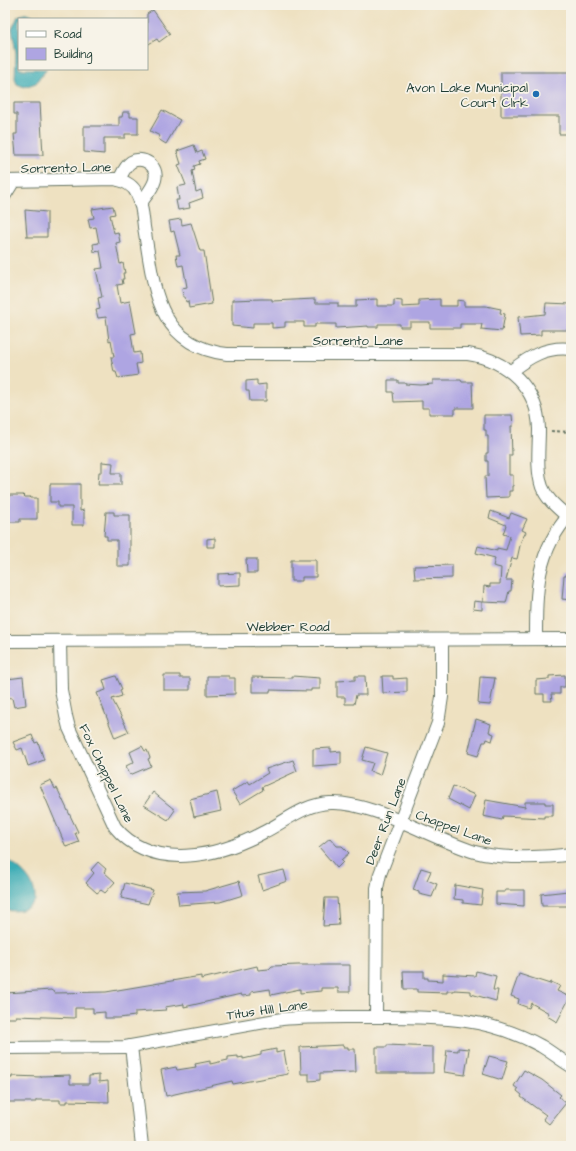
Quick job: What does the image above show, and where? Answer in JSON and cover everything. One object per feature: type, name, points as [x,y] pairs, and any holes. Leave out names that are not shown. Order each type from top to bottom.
[{"type":"street","name":"Sorrento Lane","points":[[119,180],[126,166],[132,162],[143,160],[152,165],[155,172],[155,179],[140,204]]},
{"type":"street","name":"Sorrento Lane","points":[[5,195],[9,181],[119,180],[133,188],[138,196],[140,204],[155,291],[161,309],[177,332],[200,348],[227,354],[468,354],[495,361],[511,371],[526,388],[536,409],[539,427],[539,476],[542,486],[550,500],[570,515]]},
{"type":"street","points":[[511,371],[529,357],[544,351],[559,348],[571,348]]},
{"type":"street","points":[[536,639],[536,599],[540,570],[550,543],[570,515]]},
{"type":"street","name":"Webber Road","points":[[5,641],[571,639]]},
{"type":"street","name":"Deer Run Lane","points":[[376,1017],[377,888],[380,874],[440,714],[442,697],[442,640]]},
{"type":"street","name":"Fox Chappel Lane","points":[[60,641],[61,690],[70,728],[112,822],[122,836],[146,852],[169,856],[186,856],[218,850],[250,840],[295,813],[308,807],[329,803],[359,806],[400,822]]},
{"type":"street","name":"Chappel Lane","points":[[400,822],[468,849],[493,855],[560,856],[571,854]]},
{"type":"street","name":"Titus Hill Lane","points":[[5,1048],[131,1046],[282,1019],[304,1017],[450,1017],[488,1024],[506,1030],[542,1047],[571,1066]]},
{"type":"street","points":[[131,1046],[142,1146]]},
{"type":"path","points":[[551,431],[571,432]]},
{"type":"water","points":[[30,14],[37,18],[18,18],[18,70],[46,70],[36,83],[24,87],[17,84],[15,79],[16,53],[12,29],[18,16]]},
{"type":"water","points":[[5,857],[22,871],[33,887],[35,901],[25,909],[18,911],[5,910]]},
{"type":"building","points":[[153,10],[170,34],[159,42],[157,39],[148,44],[147,14]]},
{"type":"building","name":"Avon Lake Municipal Court Clrk","points":[[501,72],[571,72],[571,134],[559,134],[559,116],[501,116]]},
{"type":"building","points":[[14,103],[40,103],[43,155],[16,155],[14,134],[17,134],[17,114],[14,114]]},
{"type":"building","points":[[162,110],[180,120],[166,144],[158,139],[160,136],[150,131]]},
{"type":"building","points":[[123,112],[130,112],[130,117],[138,117],[138,134],[125,134],[125,138],[104,138],[104,154],[84,152],[84,126],[119,126],[119,117],[122,117]]},
{"type":"building","points":[[194,145],[197,153],[202,151],[205,159],[199,161],[200,164],[194,166],[195,170],[192,171],[196,192],[201,190],[203,198],[189,203],[190,208],[178,210],[176,200],[179,200],[177,187],[186,185],[178,165],[181,164],[177,151]]},
{"type":"building","points":[[113,206],[115,214],[110,215],[114,233],[118,232],[120,242],[116,243],[120,264],[123,263],[125,273],[123,273],[123,284],[117,285],[120,303],[130,301],[136,333],[131,334],[134,353],[140,352],[141,363],[136,364],[138,375],[118,378],[116,372],[114,372],[111,357],[114,357],[111,340],[109,341],[106,317],[98,318],[96,310],[100,309],[98,298],[102,297],[96,269],[103,268],[100,251],[94,252],[93,244],[99,243],[96,227],[90,228],[88,219],[94,218],[92,209]]},
{"type":"building","points":[[25,210],[47,212],[47,237],[27,237]]},
{"type":"building","points":[[181,219],[182,225],[191,223],[200,251],[204,251],[212,304],[189,308],[188,301],[186,302],[185,297],[183,297],[182,288],[187,287],[183,265],[178,266],[176,255],[180,255],[174,231],[171,232],[169,221]]},
{"type":"building","points":[[272,299],[272,301],[315,299],[315,303],[338,303],[338,307],[356,307],[356,300],[377,299],[377,306],[394,306],[394,300],[402,301],[402,307],[419,306],[419,300],[440,299],[440,306],[457,306],[457,300],[464,301],[464,306],[486,306],[501,309],[500,313],[505,314],[502,331],[481,329],[482,324],[460,324],[460,328],[430,328],[430,322],[410,322],[410,327],[400,327],[400,324],[378,324],[378,327],[368,326],[336,328],[336,324],[315,324],[315,327],[304,327],[304,322],[285,322],[285,327],[272,328],[272,323],[253,323],[253,328],[232,326],[232,300]]},
{"type":"building","points":[[546,303],[571,304],[571,330],[541,330],[541,335],[520,336],[518,317],[545,314]]},
{"type":"building","points":[[257,380],[257,385],[266,384],[266,401],[250,401],[249,391],[246,391],[246,381]]},
{"type":"building","points":[[388,380],[398,380],[398,383],[421,385],[433,384],[433,380],[461,380],[462,382],[472,382],[473,408],[455,408],[455,414],[429,414],[429,408],[422,408],[422,401],[394,402],[393,392],[388,392]]},
{"type":"building","points":[[484,415],[512,415],[512,455],[509,455],[509,475],[513,475],[513,486],[512,491],[509,491],[509,497],[486,498],[485,476],[488,476],[488,461],[486,461],[486,453],[488,453],[488,436],[486,436],[486,430],[484,430]]},
{"type":"building","points":[[102,462],[113,463],[112,473],[121,473],[121,485],[98,485],[99,472],[102,472]]},
{"type":"building","points":[[50,484],[80,484],[80,511],[84,510],[84,525],[72,525],[72,507],[58,507],[58,502],[50,502]]},
{"type":"building","points":[[9,495],[23,495],[25,497],[37,498],[37,519],[20,519],[20,522],[5,522],[5,505],[9,505]]},
{"type":"building","points":[[491,511],[509,518],[511,513],[527,519],[522,530],[526,532],[521,541],[517,559],[512,558],[506,580],[512,580],[511,591],[509,591],[506,603],[483,602],[484,586],[490,587],[490,584],[500,584],[501,568],[493,566],[495,558],[476,553],[478,546],[497,551],[497,548],[506,550],[510,536],[503,534],[506,525],[489,518]]},
{"type":"building","points":[[106,512],[114,512],[114,515],[130,515],[130,566],[117,566],[117,540],[107,540],[107,536],[104,536]]},
{"type":"building","points":[[215,538],[215,547],[207,547],[207,539]]},
{"type":"building","points":[[246,559],[257,559],[257,573],[247,573]]},
{"type":"building","points":[[291,560],[316,560],[316,577],[302,577],[302,581],[291,581]]},
{"type":"building","points":[[452,565],[452,578],[415,579],[414,566]]},
{"type":"building","points":[[567,571],[571,571],[571,600],[562,599],[564,576],[566,576]]},
{"type":"building","points":[[240,573],[240,585],[218,586],[218,574]]},
{"type":"building","points":[[474,601],[482,602],[482,610],[473,609]]},
{"type":"building","points":[[164,675],[180,675],[180,678],[190,678],[190,690],[164,690]]},
{"type":"building","points":[[565,675],[565,687],[560,687],[560,694],[551,694],[552,701],[544,701],[544,694],[536,694],[536,680],[549,679],[549,676]]},
{"type":"building","points":[[116,676],[122,689],[120,690],[122,696],[112,699],[129,732],[115,738],[97,693],[106,690],[103,680]]},
{"type":"building","points":[[207,676],[229,676],[229,678],[235,678],[235,694],[207,695]]},
{"type":"building","points":[[292,676],[320,678],[320,689],[311,689],[311,691],[270,690],[270,692],[252,692],[252,677],[292,678]]},
{"type":"building","points":[[355,676],[365,676],[366,695],[356,695],[354,704],[345,704],[345,697],[337,697],[337,681],[355,680]]},
{"type":"building","points":[[382,676],[393,676],[393,679],[407,678],[407,692],[383,693]]},
{"type":"building","points":[[23,677],[26,705],[14,707],[12,698],[5,697],[5,688],[9,687],[7,679]]},
{"type":"building","points":[[480,677],[495,678],[490,705],[478,704]]},
{"type":"building","points":[[476,719],[491,724],[489,732],[494,734],[492,741],[487,739],[486,742],[483,742],[478,756],[468,753]]},
{"type":"building","points":[[32,735],[35,743],[38,742],[44,760],[28,766],[22,748],[17,750],[13,742]]},
{"type":"building","points":[[142,746],[145,751],[147,750],[150,758],[148,759],[151,766],[130,775],[126,766],[134,762],[130,752]]},
{"type":"building","points":[[366,747],[387,753],[380,775],[370,771],[373,763],[362,760]]},
{"type":"building","points":[[331,748],[331,752],[341,751],[341,764],[313,766],[313,749]]},
{"type":"building","points":[[293,760],[297,771],[262,787],[263,790],[240,804],[232,791],[248,781],[250,784],[268,773],[266,769]]},
{"type":"building","points":[[51,780],[55,789],[57,788],[78,832],[75,833],[79,842],[66,847],[40,785]]},
{"type":"building","points":[[453,786],[475,795],[469,810],[448,799]]},
{"type":"building","points":[[153,792],[175,810],[168,820],[144,805]]},
{"type":"building","points":[[217,792],[221,811],[194,817],[190,799]]},
{"type":"building","points":[[486,800],[525,807],[525,802],[545,802],[545,804],[553,804],[553,816],[544,816],[544,818],[503,816],[502,820],[483,816]]},
{"type":"building","points":[[330,838],[337,846],[342,846],[349,853],[341,860],[343,862],[337,868],[319,847]]},
{"type":"building","points":[[98,862],[106,869],[104,872],[115,882],[105,893],[101,890],[97,893],[86,883],[94,873],[91,870]]},
{"type":"building","points":[[421,868],[431,871],[427,880],[437,884],[432,897],[419,894],[419,892],[413,890]]},
{"type":"building","points":[[284,870],[287,881],[262,890],[258,876]]},
{"type":"building","points":[[239,881],[243,895],[220,902],[179,905],[177,892],[205,891]]},
{"type":"building","points":[[125,883],[153,890],[148,904],[121,898]]},
{"type":"building","points":[[455,885],[483,890],[481,905],[463,903],[463,900],[454,899]]},
{"type":"building","points":[[505,890],[524,890],[524,906],[496,904],[496,892],[505,892]]},
{"type":"building","points":[[568,891],[569,906],[542,906],[541,894]]},
{"type":"building","points":[[325,898],[337,898],[339,925],[323,926]]},
{"type":"building","points":[[350,965],[350,992],[338,992],[338,988],[321,988],[321,991],[300,993],[300,989],[271,995],[270,989],[251,992],[251,995],[242,996],[241,994],[184,1007],[184,1004],[165,1007],[166,1010],[135,1012],[135,1016],[119,1018],[105,1018],[105,1012],[93,1013],[93,1008],[75,1008],[75,1018],[16,1016],[16,1018],[6,1018],[6,993],[51,990],[55,993],[106,992],[201,976],[201,979],[257,966],[258,970],[269,969],[272,966]]},
{"type":"building","points":[[403,971],[424,971],[424,978],[428,978],[428,980],[443,981],[443,974],[475,976],[476,971],[496,976],[493,990],[498,990],[496,1001],[471,994],[471,991],[454,990],[447,991],[447,993],[417,992],[417,989],[404,989]]},
{"type":"building","points":[[519,974],[550,984],[551,982],[560,986],[557,991],[570,997],[557,1022],[547,1016],[549,1013],[531,1003],[529,1008],[518,1004],[519,999],[511,996]]},
{"type":"building","points":[[343,1045],[343,1047],[348,1047],[348,1049],[355,1049],[356,1072],[320,1073],[320,1080],[309,1081],[309,1074],[301,1074],[300,1047]]},
{"type":"building","points":[[387,1045],[433,1047],[433,1073],[376,1073],[376,1047],[387,1047]]},
{"type":"building","points":[[458,1048],[469,1049],[465,1075],[444,1072],[447,1050],[458,1051]]},
{"type":"building","points":[[276,1049],[276,1053],[284,1051],[288,1074],[233,1084],[232,1081],[166,1096],[161,1070],[176,1067],[177,1070],[196,1067],[195,1064],[210,1061],[210,1064],[228,1060],[228,1057],[238,1056],[238,1058],[243,1057],[243,1059],[261,1055],[261,1052]]},
{"type":"building","points":[[489,1056],[508,1061],[502,1080],[483,1074]]},
{"type":"building","points":[[524,1070],[542,1080],[561,1095],[559,1097],[566,1103],[549,1124],[543,1119],[546,1115],[521,1097],[522,1095],[514,1086]]},
{"type":"building","points":[[70,1075],[70,1084],[89,1084],[89,1076],[99,1075],[99,1082],[108,1081],[109,1102],[67,1101],[67,1103],[60,1103],[60,1100],[36,1100],[36,1102],[5,1102],[5,1078],[12,1078],[12,1076],[41,1077]]},
{"type":"place","name":"Avon Lake Municipal Court Clrk","points":[[536,94]]}]
